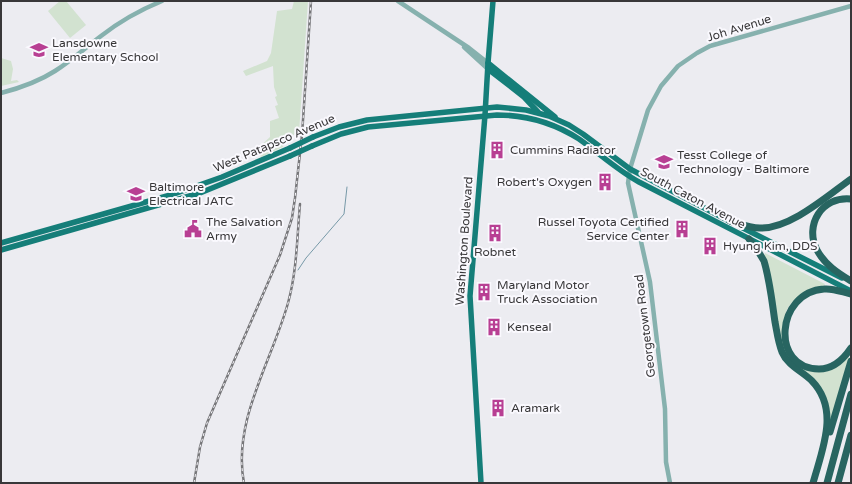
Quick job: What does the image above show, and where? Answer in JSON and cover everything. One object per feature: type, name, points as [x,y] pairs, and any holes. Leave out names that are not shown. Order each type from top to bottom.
[{"type":"highway","points":[[730,221],[760,228],[780,226],[797,217],[851,179]]},
{"type":"highway","points":[[851,199],[839,199],[825,206],[815,218],[813,233],[815,246],[826,263],[851,282]]},
{"type":"highway","points":[[749,239],[758,250],[764,261],[782,353],[791,365],[814,382],[825,404],[828,423],[814,483]]},
{"type":"highway","points":[[851,293],[829,289],[817,290],[806,294],[790,311],[785,331],[787,345],[793,356],[809,368],[831,367],[842,360],[851,348]]},
{"type":"highway","points":[[814,483],[851,361]]},
{"type":"highway","points":[[827,483],[851,394]]},
{"type":"highway","points":[[838,483],[851,435]]},
{"type":"main road","name":"Washington Boulevard","points":[[481,483],[470,296],[486,108],[493,1]]},
{"type":"main road","name":"South Caton Avenue","points":[[488,66],[524,97],[538,112],[560,121],[583,134],[630,169],[851,282]]},
{"type":"main road","name":"South Caton Avenue","points":[[488,66],[560,121]]},
{"type":"main road","name":"West Patapsco Avenue","points":[[1,243],[174,194],[222,177],[339,127],[367,120],[506,107],[538,112]]},
{"type":"main road","points":[[536,120],[538,112]]},
{"type":"main road","name":"West Patapsco Avenue","points":[[1,250],[194,195],[341,134],[368,127],[485,116],[515,116],[536,120]]},
{"type":"main road","name":"South Caton Avenue","points":[[536,120],[556,127],[574,136],[628,176],[851,293]]},
{"type":"street","points":[[1,93],[31,84],[64,66],[120,23],[162,1]]},
{"type":"street","points":[[398,1],[459,41],[488,66]]},
{"type":"street","name":"Joh Avenue","points":[[630,169],[645,118],[652,100],[664,82],[678,66],[710,46],[851,6]]},
{"type":"street","name":"Georgetown Road","points":[[630,169],[628,176],[629,190],[648,267],[650,282],[665,409],[666,462],[670,483]]},
{"type":"green space","points":[[60,1],[66,1],[86,25],[70,38],[48,11]]},
{"type":"green space","points":[[294,1],[308,1],[299,133],[284,138],[283,147],[261,157],[257,149],[270,137],[270,121],[279,118],[275,106],[278,105],[275,97],[277,96],[274,87],[273,66],[246,76],[243,71],[267,61],[271,53],[277,11],[292,9]]},
{"type":"green space","points":[[1,58],[11,61],[13,69],[11,81],[17,80],[19,82],[1,86]]},
{"type":"green space","points":[[765,253],[825,284],[824,286],[818,287],[799,296],[789,306],[785,318],[785,330],[786,350],[813,371],[850,357],[831,421],[825,398],[791,362],[782,346],[764,256]]},
{"type":"waterway","points":[[298,270],[306,258],[344,214],[347,187]]},
{"type":"railway","points":[[194,483],[200,447],[207,423],[280,255],[292,218],[302,135],[311,1]]},
{"type":"railway","points":[[244,483],[242,460],[248,414],[281,325],[291,291],[295,266],[300,204]]},
{"type":"place","name":"Lansdowne Elementary School","points":[[39,50]]},
{"type":"place","name":"Cummins Radiator","points":[[497,150]]},
{"type":"place","name":"Tesst College of Technology - Baltimore","points":[[664,162]]},
{"type":"place","name":"Robert's Oxygen","points":[[605,182]]},
{"type":"place","name":"Baltimore Electrical JATC","points":[[136,194]]},
{"type":"place","name":"The Salvation Army","points":[[193,229]]},
{"type":"place","name":"Russel Toyota Certified Service Center","points":[[682,229]]},
{"type":"place","name":"Robnet","points":[[495,233]]},
{"type":"place","name":"Hyung Kim, DDS","points":[[710,246]]},
{"type":"place","name":"Maryland Motor Truck Association","points":[[484,292]]},
{"type":"place","name":"Kenseal","points":[[494,327]]},
{"type":"place","name":"Aramark","points":[[498,408]]}]
